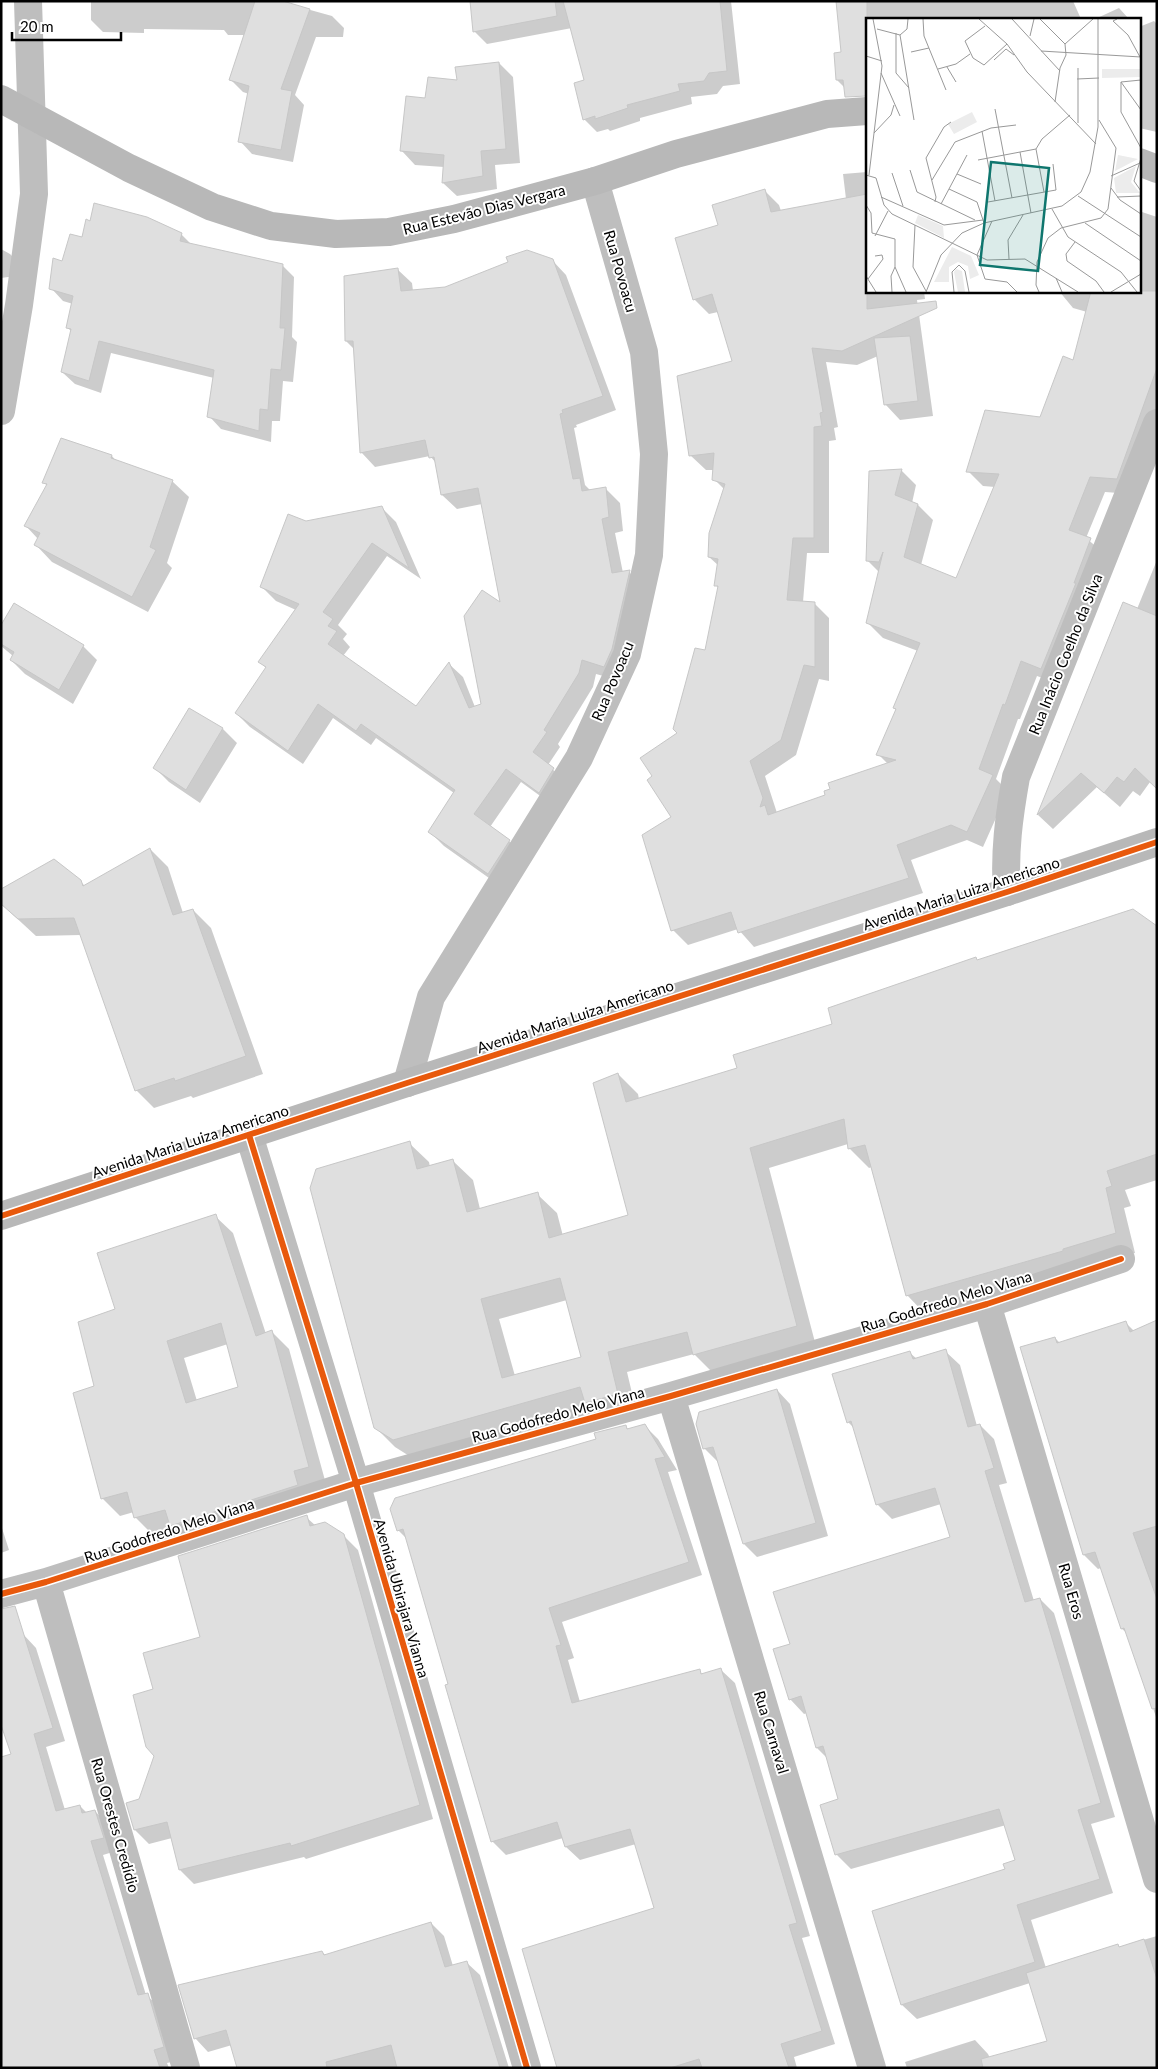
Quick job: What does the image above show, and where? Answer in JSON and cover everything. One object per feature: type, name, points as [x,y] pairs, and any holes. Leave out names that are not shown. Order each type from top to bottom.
[{"type":"main road","name":"Rua Estevão Dias Vergara","points":[[1,99],[129,168],[212,207],[271,226],[336,234],[389,232],[454,219],[595,182],[676,154],[827,114],[866,111]]},
{"type":"main road","points":[[1140,162],[1157,168]]},
{"type":"main road","name":"Avenida Maria Luiza Americano","points":[[1,1216],[407,1083],[1007,892],[1157,842]]},
{"type":"street","points":[[1,411],[19,304],[34,194],[28,1]]},
{"type":"street","name":"Rua Povoacu","points":[[407,1083],[431,997],[579,758],[627,654],[649,556],[654,454],[644,352],[595,182]]},
{"type":"street","name":"Rua Inácio Coelho da Silva","points":[[1007,892],[1005,858],[1009,812],[1016,777],[1157,423]]},
{"type":"street","name":"Avenida Ubirajara Vianna","points":[[249,1135],[356,1483],[527,2068]]},
{"type":"street","name":"Rua Godofredo Melo Viana","points":[[1,1594],[46,1582],[356,1483],[671,1396],[987,1304],[1121,1259]]},
{"type":"street","name":"Rua Eros","points":[[987,1304],[1157,1879]]},
{"type":"street","name":"Rua Carnaval","points":[[671,1396],[872,2068]]},
{"type":"street","name":"Rua Orestes Credídio","points":[[46,1582],[186,2068]]},
{"type":"building","points":[[255,1],[283,1],[310,9],[281,89],[292,91],[281,150],[238,142],[249,86],[229,80]]},
{"type":"building","points":[[470,1],[555,1],[557,16],[473,32]]},
{"type":"building","points":[[563,1],[720,1],[727,71],[709,73],[704,81],[678,84],[680,91],[627,105],[628,108],[595,119],[595,116],[583,120],[574,83],[584,80]]},
{"type":"building","points":[[836,1],[867,1],[866,96],[845,97],[843,80],[836,80],[834,53],[841,52]]},
{"type":"building","points":[[499,62],[506,149],[481,151],[483,176],[442,183],[444,155],[400,151],[406,96],[425,98],[428,77],[457,80],[455,67]]},
{"type":"building","points":[[765,189],[771,212],[866,194],[867,309],[936,301],[937,308],[842,351],[812,348],[823,412],[820,413],[822,426],[814,427],[814,538],[793,538],[787,600],[815,602],[815,667],[804,665],[781,740],[750,761],[763,798],[760,807],[765,805],[768,815],[825,795],[824,791],[830,789],[828,783],[896,760],[876,755],[896,709],[893,708],[920,643],[866,623],[883,552],[879,562],[866,561],[869,471],[902,469],[895,495],[918,504],[904,557],[956,578],[999,474],[966,472],[985,410],[1040,417],[1063,356],[1073,360],[1091,292],[1157,291],[1157,368],[1117,479],[1090,477],[1069,530],[1091,538],[1074,583],[1076,583],[1041,669],[1021,661],[979,769],[993,775],[967,832],[951,825],[897,845],[909,878],[738,933],[731,912],[671,931],[642,835],[671,817],[647,780],[652,776],[640,758],[677,733],[673,729],[695,648],[705,650],[718,586],[714,586],[718,559],[708,557],[709,533],[725,484],[712,480],[714,453],[689,456],[677,376],[732,361],[712,294],[693,300],[675,238],[718,225],[712,205]]},
{"type":"building","points":[[94,203],[147,217],[182,233],[180,241],[283,264],[280,328],[285,328],[281,370],[271,369],[268,410],[260,409],[259,431],[207,417],[214,370],[99,341],[89,381],[61,372],[71,329],[66,328],[73,296],[49,289],[53,258],[62,261],[70,234],[82,237],[86,219],[90,221]]},
{"type":"building","points":[[527,250],[553,259],[603,396],[562,410],[563,413],[560,414],[573,479],[580,478],[582,491],[606,487],[609,517],[602,519],[612,573],[630,570],[612,649],[604,667],[582,660],[579,673],[544,730],[547,732],[533,752],[554,768],[539,793],[506,769],[474,814],[510,840],[488,874],[428,832],[455,790],[361,724],[356,731],[318,704],[288,751],[235,713],[266,667],[258,662],[299,604],[260,587],[288,514],[306,521],[382,506],[409,568],[372,543],[323,612],[333,619],[328,626],[337,631],[328,644],[416,706],[449,662],[469,708],[481,704],[464,616],[482,590],[500,602],[478,488],[441,495],[434,457],[429,458],[425,440],[360,453],[353,341],[345,341],[344,276],[398,268],[401,291],[445,287],[508,262],[506,257]]},
{"type":"building","points":[[910,336],[918,401],[884,405],[874,338]]},
{"type":"building","points":[[61,438],[112,455],[111,458],[173,480],[150,547],[156,550],[132,597],[34,545],[40,533],[24,526],[47,484],[42,483]]},
{"type":"building","points":[[1123,602],[1157,616],[1157,789],[1135,768],[1124,782],[1117,777],[1104,793],[1081,773],[1037,815]]},
{"type":"building","points":[[14,603],[84,645],[59,690],[10,660],[14,652],[1,644],[1,625]]},
{"type":"building","points":[[189,708],[223,728],[186,790],[153,768]]},
{"type":"building","points":[[150,848],[173,915],[193,909],[246,1056],[175,1081],[174,1078],[135,1091],[74,918],[18,919],[1,904],[1,889],[54,859],[81,880],[83,886]]},
{"type":"building","points":[[1133,909],[1157,926],[1157,1154],[1107,1171],[1112,1186],[1106,1188],[1116,1233],[1063,1249],[1063,1251],[906,1296],[865,1145],[848,1149],[844,1119],[750,1148],[797,1326],[693,1355],[687,1332],[608,1352],[618,1394],[585,1403],[580,1387],[393,1440],[374,1428],[310,1188],[316,1169],[410,1141],[417,1169],[453,1159],[467,1212],[538,1192],[549,1238],[628,1215],[593,1083],[618,1073],[626,1102],[737,1068],[733,1055],[832,1024],[828,1008],[976,957],[977,960]],"holes":[[[560,1278],[581,1357],[502,1378],[481,1299]]]},
{"type":"building","points":[[216,1214],[256,1336],[272,1330],[309,1467],[294,1471],[298,1485],[170,1526],[165,1510],[134,1518],[127,1492],[101,1499],[73,1393],[94,1386],[78,1322],[115,1309],[97,1253]],"holes":[[[221,1323],[238,1387],[186,1403],[167,1341]]]},
{"type":"building","points":[[1157,1320],[1157,1526],[1133,1533],[1157,1599],[1157,1708],[1152,1709],[1124,1628],[1121,1629],[1095,1552],[1083,1555],[1020,1347],[1055,1337],[1057,1343],[1126,1321],[1130,1332]]},
{"type":"building","points":[[946,1349],[968,1427],[980,1424],[994,1468],[985,1471],[1025,1602],[1040,1598],[1101,1803],[1078,1810],[1100,1879],[1017,1905],[1035,1962],[901,2005],[872,1911],[1005,1869],[1003,1864],[1015,1860],[999,1809],[835,1855],[820,1805],[838,1799],[823,1746],[816,1748],[801,1696],[789,1700],[773,1649],[790,1644],[773,1592],[950,1537],[935,1488],[876,1505],[851,1421],[847,1423],[832,1374],[910,1351],[913,1359]]},
{"type":"building","points":[[777,1389],[816,1523],[743,1544],[713,1447],[703,1449],[696,1424],[699,1412]]},
{"type":"building","points":[[645,1424],[665,1457],[655,1459],[689,1562],[549,1608],[561,1645],[556,1646],[572,1703],[700,1669],[701,1674],[721,1668],[797,1923],[789,1925],[822,2031],[781,2044],[789,2068],[702,2068],[699,2059],[670,2068],[557,2068],[522,1949],[654,1908],[630,1829],[565,1847],[557,1822],[491,1842],[445,1685],[448,1684],[403,1529],[397,1531],[390,1509],[395,1498],[596,1439],[594,1433],[626,1425],[627,1429]]},
{"type":"building","points":[[307,1515],[310,1526],[325,1522],[344,1534],[420,1805],[291,1846],[290,1843],[179,1870],[167,1822],[134,1830],[126,1803],[139,1799],[154,1756],[146,1747],[133,1695],[153,1689],[143,1653],[200,1637],[178,1556]]},
{"type":"building","points":[[15,1606],[53,1728],[34,1734],[56,1811],[80,1805],[82,1813],[95,1810],[104,1838],[91,1841],[138,1995],[148,1993],[164,2047],[154,2050],[160,2068],[1,2068],[1,1757],[11,1754],[1,1725],[1,1609]]},
{"type":"building","points":[[431,1922],[445,1967],[467,1961],[500,2068],[397,2068],[391,2045],[326,2062],[327,2068],[237,2068],[226,2030],[194,2039],[178,1985],[322,1951],[324,1955]]},
{"type":"building","points":[[1144,1939],[1157,1979],[1157,2068],[983,2068],[981,2059],[1047,2041],[1026,1973],[1118,1944],[1119,1947]]},
{"type":"cycle path","points":[[1,1216],[407,1083],[1007,892],[1157,842]]},
{"type":"cycle path","points":[[249,1135],[356,1483],[527,2068]]},
{"type":"cycle path","points":[[1,1594],[46,1582],[356,1483],[671,1396],[987,1304],[1121,1259]]}]
